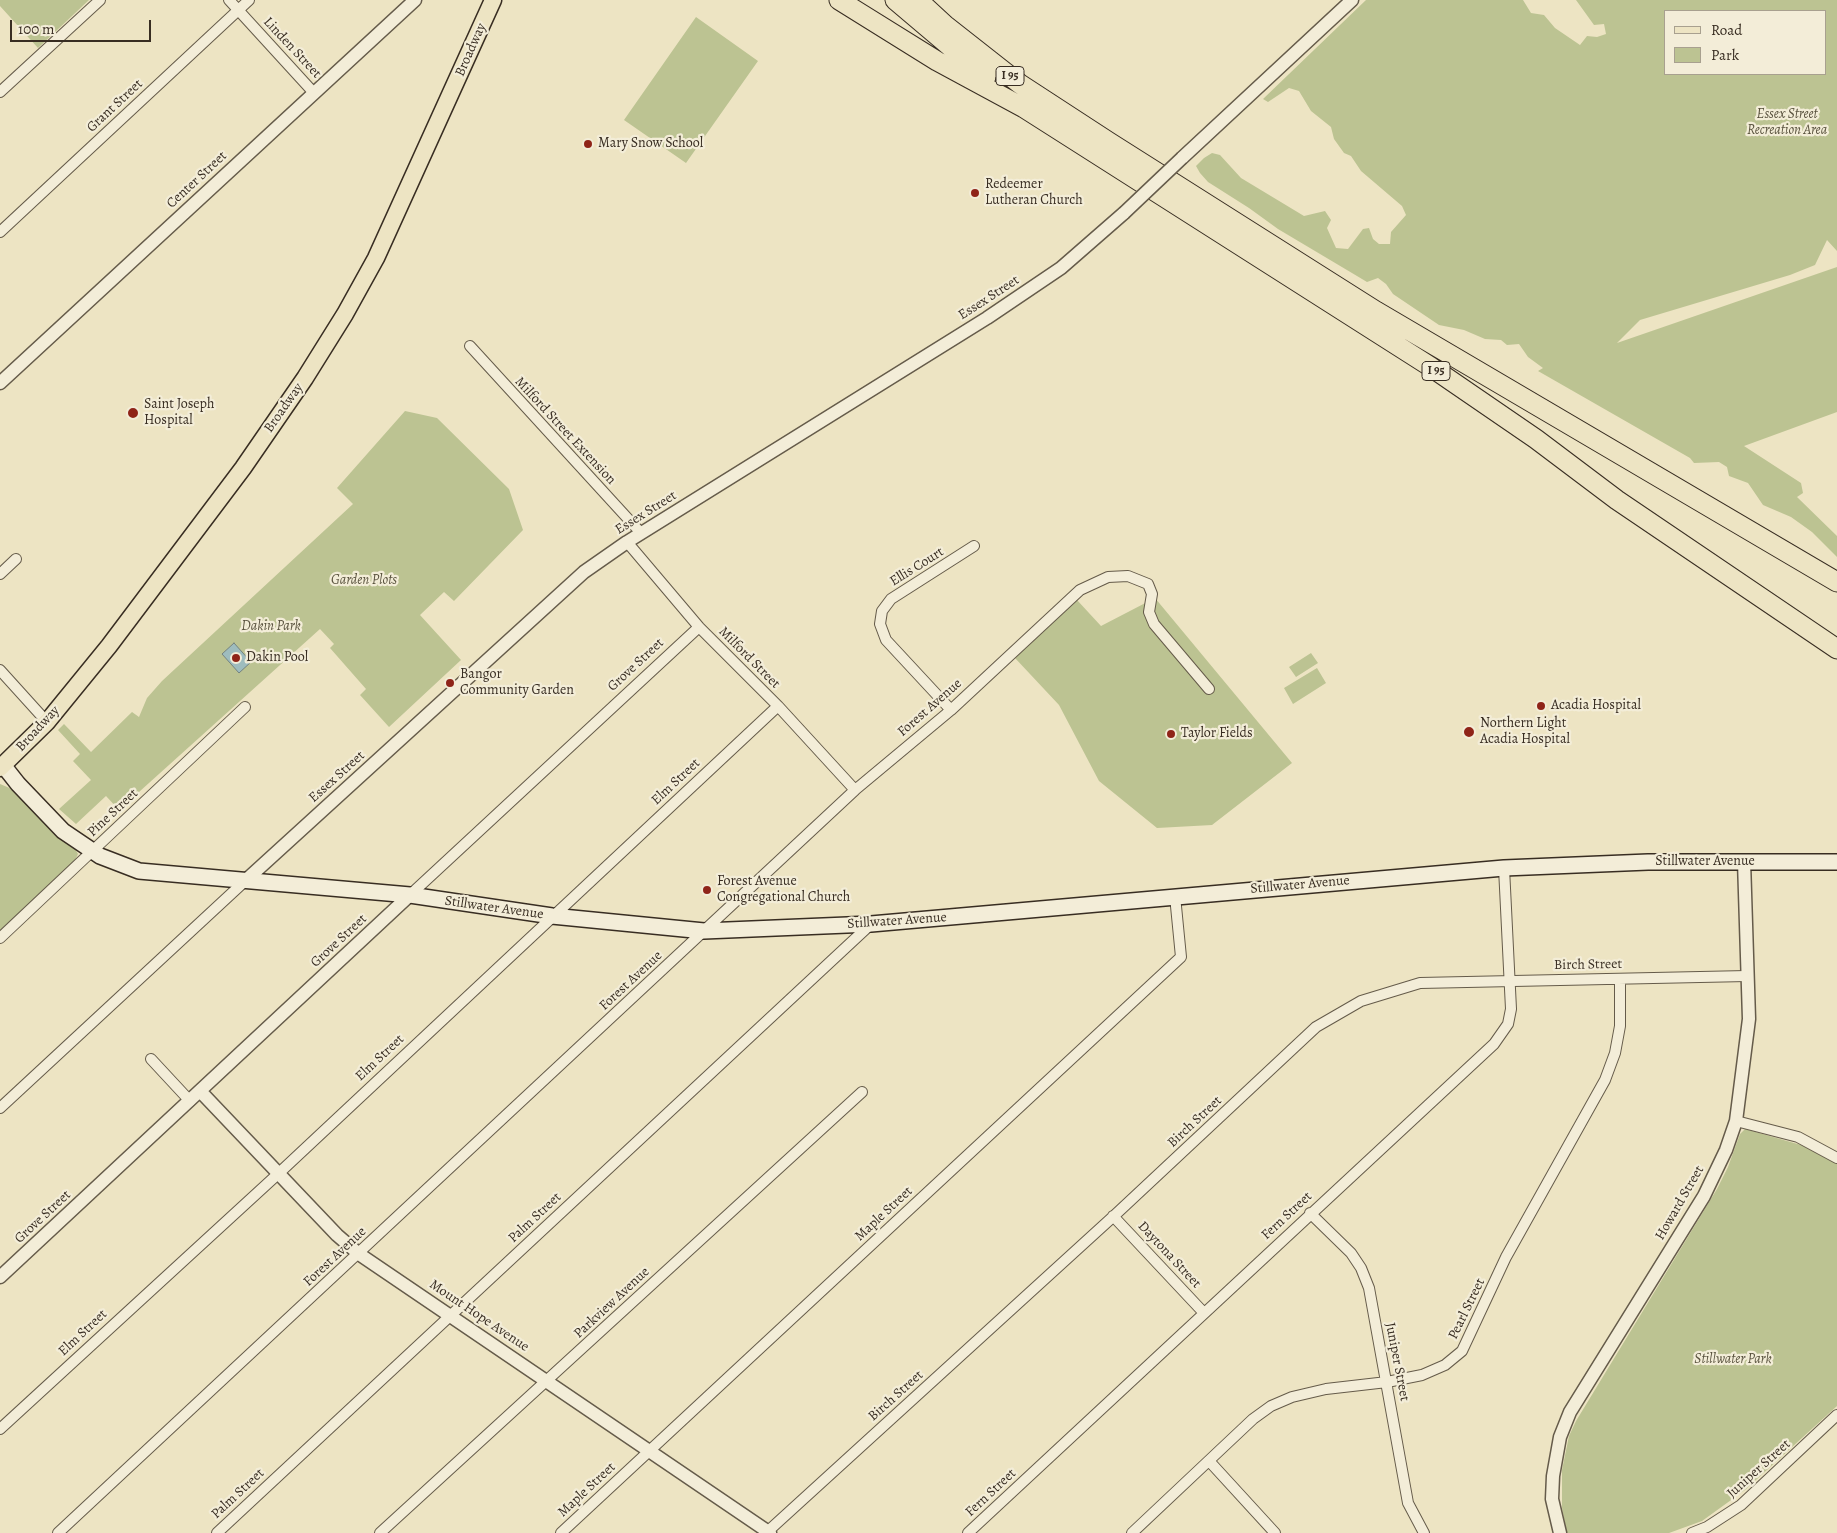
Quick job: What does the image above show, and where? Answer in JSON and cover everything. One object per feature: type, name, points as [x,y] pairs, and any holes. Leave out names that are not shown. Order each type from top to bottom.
[{"type":"highway","points":[[839,0],[937,61],[1024,108]]},
{"type":"highway","name":"I 95","points":[[895,0],[969,64],[1024,108],[1432,368],[1536,440],[1617,500],[1837,649]]},
{"type":"highway","name":"I 95","points":[[918,0],[945,25],[1020,84],[1126,153],[1376,311],[1837,582]]},
{"type":"main road","name":"Broadway","points":[[1,765],[47,722],[115,639],[194,534],[305,378],[345,314],[376,258],[493,0]]},
{"type":"main road","name":"Stillwater Avenue","points":[[1,765],[63,831],[92,851],[122,866],[139,871],[410,895],[552,916],[704,931],[871,924],[1504,868],[1648,862],[1837,862]]},
{"type":"street","points":[[0,92],[100,0]]},
{"type":"street","name":"Linden Street","points":[[229,0],[314,93]]},
{"type":"street","name":"Grant Street","points":[[0,232],[249,0]]},
{"type":"street","name":"Center Street","points":[[0,383],[415,0]]},
{"type":"street","name":"Essex Street","points":[[0,1108],[245,881],[584,572],[627,542],[987,318],[1061,268],[1124,213],[1352,0]]},
{"type":"street","name":"Milford Street Extension","points":[[470,346],[641,534]]},
{"type":"street","name":"Milford Street","points":[[627,542],[699,627],[778,706],[856,790]]},
{"type":"street","name":"Ellis Court","points":[[951,710],[886,640],[880,624],[882,611],[891,599],[974,546]]},
{"type":"street","points":[[0,574],[16,560]]},
{"type":"street","name":"Forest Avenue","points":[[58,1533],[856,790],[951,710],[1080,590],[1108,577],[1128,576],[1148,584],[1152,594],[1149,612],[1154,624],[1209,689]]},
{"type":"street","name":"Grove Street","points":[[0,1277],[699,627]]},
{"type":"street","points":[[0,670],[47,722]]},
{"type":"street","name":"Elm Street","points":[[0,1429],[279,1172],[778,706]]},
{"type":"street","name":"Pine Street","points":[[0,938],[245,707]]},
{"type":"street","name":"Howard Street","points":[[1560,1533],[1552,1499],[1553,1476],[1560,1437],[1570,1412],[1704,1196],[1726,1150],[1736,1121],[1749,1019],[1744,861]]},
{"type":"street","name":"Fern Street","points":[[968,1533],[1310,1213],[1494,1044],[1508,1024],[1511,1009],[1504,868]]},
{"type":"street","name":"Maple Street","points":[[561,1533],[1181,957],[1176,896]]},
{"type":"street","name":"Palm Street","points":[[217,1533],[871,924]]},
{"type":"street","name":"Birch Street","points":[[767,1532],[1114,1216],[1320,1025],[1362,1001],[1420,983],[1747,976]]},
{"type":"street","name":"Pearl Street","points":[[1132,1533],[1270,1406],[1292,1397],[1326,1389],[1387,1382],[1422,1375],[1445,1365],[1462,1351],[1476,1326],[1506,1257],[1605,1080],[1615,1052],[1620,1026],[1620,979]]},
{"type":"street","points":[[151,1059],[190,1101]]},
{"type":"street","name":"Mount Hope Avenue","points":[[200,1091],[337,1235],[359,1254],[548,1380],[767,1532]]},
{"type":"street","name":"Parkview Avenue","points":[[380,1533],[862,1092]]},
{"type":"street","points":[[1736,1121],[1798,1137],[1837,1158]]},
{"type":"street","name":"Juniper Street","points":[[1310,1213],[1351,1254],[1361,1268],[1369,1288],[1408,1503],[1424,1533]]},
{"type":"street","name":"Daytona Street","points":[[1114,1216],[1204,1313]]},
{"type":"street","name":"Juniper Street","points":[[1692,1533],[1708,1527],[1741,1505],[1837,1415]]},
{"type":"street","points":[[1210,1462],[1275,1533]]},
{"type":"green space","points":[[0,0],[89,0],[38,48],[0,6]]},
{"type":"green space","name":"Essex Street Recreation Area","points":[[1366,0],[1523,0],[1531,13],[1544,15],[1555,28],[1580,45],[1587,36],[1597,37],[1606,34],[1604,24],[1594,25],[1576,0],[1837,0],[1837,251],[1827,240],[1815,265],[1790,275],[1640,320],[1617,343],[1837,267],[1837,412],[1744,446],[1801,483],[1803,493],[1797,497],[1837,536],[1837,557],[1812,532],[1791,517],[1763,505],[1748,483],[1729,476],[1727,467],[1719,462],[1694,463],[1690,458],[1538,371],[1543,368],[1528,357],[1519,344],[1507,345],[1501,340],[1485,339],[1464,330],[1439,325],[1393,294],[1386,284],[1378,278],[1367,282],[1278,229],[1208,182],[1196,166],[1212,153],[1220,155],[1241,178],[1304,216],[1325,211],[1331,220],[1327,228],[1336,248],[1348,249],[1363,229],[1369,228],[1373,239],[1379,244],[1390,244],[1391,232],[1406,215],[1402,206],[1361,171],[1351,156],[1344,153],[1334,139],[1331,127],[1311,111],[1299,91],[1289,88],[1268,102],[1263,99]]},
{"type":"green space","points":[[696,17],[758,61],[686,163],[624,120]]},
{"type":"green space","points":[[405,411],[437,418],[509,489],[523,530],[454,601],[444,592],[420,615],[461,660],[389,727],[360,695],[366,689],[330,648],[334,644],[320,629],[119,810],[106,796],[76,824],[59,809],[91,780],[73,761],[80,754],[58,730],[64,724],[91,752],[132,712],[139,717],[147,698],[162,681],[353,504],[337,488]]},
{"type":"green space","name":"Taylor Fields","points":[[1155,598],[1292,763],[1212,825],[1157,828],[1099,781],[1059,705],[1015,658],[1077,600],[1101,626]]},
{"type":"green space","points":[[1311,653],[1318,663],[1296,677],[1289,667]]},
{"type":"green space","points":[[1317,668],[1326,683],[1293,704],[1284,688]]},
{"type":"green space","points":[[0,784],[12,789],[45,823],[74,847],[78,854],[75,860],[0,932]]},
{"type":"green space","name":"Stillwater Park","points":[[1745,1129],[1801,1145],[1837,1164],[1837,1406],[1745,1490],[1702,1521],[1669,1533],[1567,1533],[1562,1508],[1562,1470],[1569,1436],[1576,1421],[1717,1189],[1728,1167],[1740,1134]]},
{"type":"water","name":"Dakin Pool","points":[[234,643],[251,662],[239,673],[222,654]]},
{"type":"place","name":"Mary Snow School","points":[[588,144]]},
{"type":"place","name":"Redeemer Lutheran Church","points":[[975,193]]},
{"type":"place","name":"Saint Joseph Hospital","points":[[133,413]]},
{"type":"place","name":"Dakin Pool","points":[[236,658]]},
{"type":"place","name":"Bangor Community Garden","points":[[450,683]]},
{"type":"place","name":"Acadia Hospital","points":[[1541,706]]},
{"type":"place","name":"Northern Light Acadia Hospital","points":[[1469,732]]},
{"type":"place","name":"Taylor Fields","points":[[1171,734]]},
{"type":"place","name":"Forest Avenue Congregational Church","points":[[707,890]]},
{"type":"park label","name":"Garden Plots","points":[[364,581]]},
{"type":"park label","name":"Dakin Park","points":[[271,627]]}]
